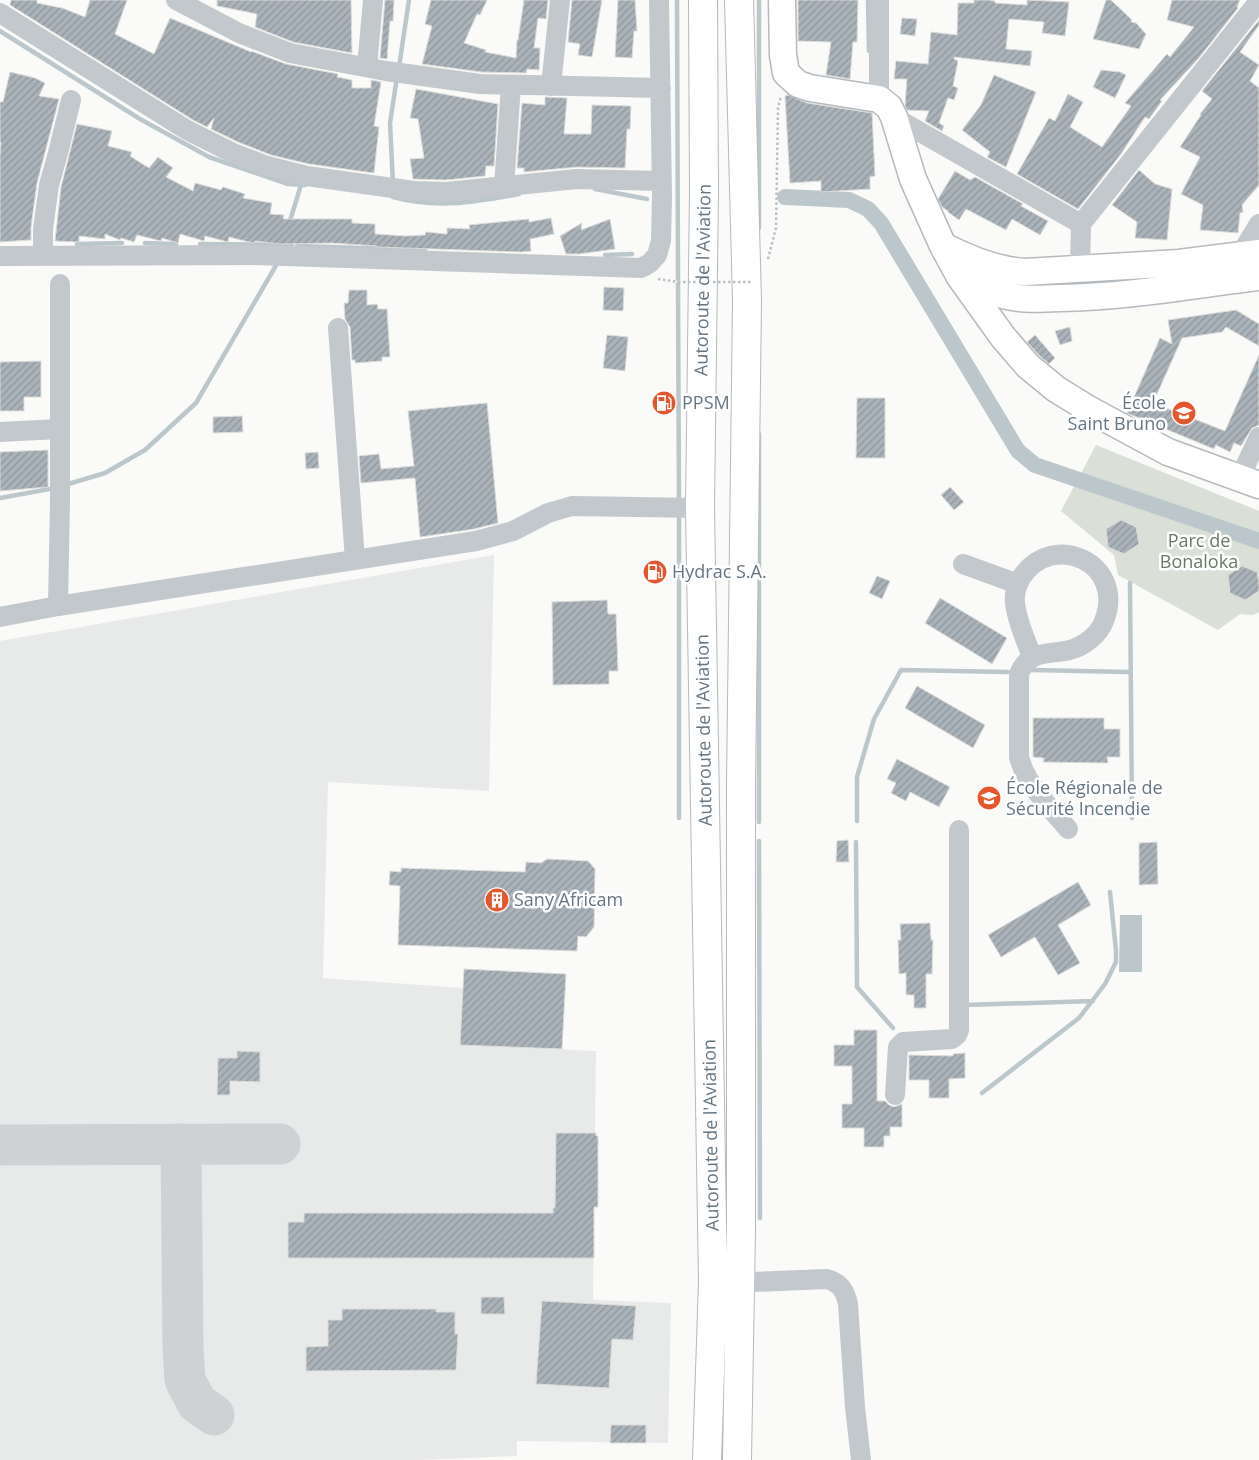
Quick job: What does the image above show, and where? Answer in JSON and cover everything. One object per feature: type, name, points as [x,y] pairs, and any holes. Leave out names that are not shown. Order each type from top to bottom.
[{"type":"highway","name":"Autoroute de l'Aviation","points":[[703,0],[704,191],[700,508],[726,1283],[736,1460]]},
{"type":"highway","name":"Autoroute de l'Aviation","points":[[707,1460],[726,1283],[741,1229],[741,763],[747,301],[739,0]]},
{"type":"main road","points":[[782,0],[783,55],[786,73],[798,84],[887,108],[913,179],[943,246],[960,277],[1003,337],[1028,366],[1056,389],[1090,410],[1168,452],[1249,481]]},
{"type":"main road","points":[[943,246],[971,260],[1006,271],[1025,272],[1179,263],[1249,254]]},
{"type":"main road","points":[[960,277],[1004,296],[1023,299],[1074,298],[1124,294],[1259,277]]},
{"type":"street","points":[[176,0],[239,34],[290,53],[386,71],[480,84],[662,88]]},
{"type":"street","points":[[373,0],[386,71]]},
{"type":"street","points":[[551,86],[560,0]]},
{"type":"street","points":[[0,256],[43,254],[256,255],[641,268],[650,263],[657,255],[661,241],[662,88],[659,0]]},
{"type":"street","points":[[879,0],[887,108],[1081,224]]},
{"type":"street","points":[[1080,270],[1081,224],[1259,1]]},
{"type":"street","points":[[0,13],[187,130],[233,153],[267,166],[307,176],[414,191],[446,192],[577,179],[661,181]]},
{"type":"street","points":[[504,187],[510,85]]},
{"type":"street","points":[[43,254],[43,229],[49,185],[71,100]]},
{"type":"street","points":[[1249,254],[1259,224]]},
{"type":"street","points":[[58,606],[60,284]]},
{"type":"street","points":[[338,328],[355,560]]},
{"type":"street","points":[[0,432],[59,429]]},
{"type":"street","points":[[1249,481],[1259,437]]},
{"type":"street","points":[[0,617],[58,606],[476,541],[513,530],[548,513],[572,506],[700,508]]},
{"type":"street","points":[[1032,657],[1015,602],[1018,584],[1025,572],[1036,562],[1053,556],[1070,555],[1084,559],[1096,568],[1105,581],[1109,594],[1104,623],[1096,634],[1085,643],[1070,650],[1032,657],[1023,665],[1019,674],[1019,757],[1022,770],[1030,783],[1068,829]]},
{"type":"street","points":[[963,564],[1018,584]]},
{"type":"street","points":[[895,1095],[898,1047],[900,1044],[903,1042],[952,1039],[957,1036],[959,1030],[959,830]]},
{"type":"street","points":[[726,1283],[827,1279],[837,1282],[845,1292],[848,1304],[855,1407],[861,1460]]},
{"type":"path","points":[[770,253],[776,228],[778,108],[786,73]]},
{"type":"path","points":[[653,278],[678,282],[751,282]]},
{"type":"shaded area","points":[[494,555],[489,791],[328,782],[323,978],[463,988],[461,1045],[596,1051],[593,1300],[671,1303],[668,1443],[517,1441],[517,1456],[417,1460],[0,1460],[0,641]]},
{"type":"shaded area","points":[[1120,915],[1142,915],[1142,972],[1119,972]]},
{"type":"green space","name":"Parc de Bonaloka","points":[[1096,445],[1259,511],[1259,612],[1253,615],[1240,614],[1218,630],[1118,575],[1114,555],[1061,511]]},
{"type":"building","points":[[11,0],[37,0],[37,3],[62,8],[85,17],[90,0],[127,0],[115,34],[154,54],[170,18],[251,52],[286,64],[338,74],[337,77],[352,80],[352,88],[371,88],[371,80],[381,82],[374,126],[379,127],[374,173],[309,164],[271,155],[238,142],[211,129],[214,118],[207,127],[193,120],[10,5]]},
{"type":"building","points":[[217,0],[351,0],[352,53],[293,42],[255,27],[257,14],[217,6]]},
{"type":"building","points":[[385,0],[394,0],[387,59],[380,58]]},
{"type":"building","points":[[431,0],[487,0],[480,15],[477,14],[464,43],[486,50],[485,52],[516,58],[524,0],[548,0],[546,19],[538,18],[534,48],[540,48],[539,70],[527,69],[526,73],[481,72],[422,64],[432,26],[425,24]]},
{"type":"building","points":[[572,0],[602,0],[592,57],[578,55],[580,44],[568,42]]},
{"type":"building","points":[[618,0],[635,0],[637,31],[634,31],[632,58],[615,57]]},
{"type":"building","points":[[798,0],[858,0],[857,42],[853,42],[850,79],[826,75],[831,42],[798,41]]},
{"type":"building","points":[[974,0],[1027,5],[1027,0],[1069,2],[1065,36],[1042,33],[1044,22],[1009,19],[1006,49],[1032,51],[1030,66],[954,57],[958,61],[953,86],[958,88],[954,100],[948,98],[939,123],[944,126],[942,131],[925,121],[929,111],[907,110],[905,105],[907,79],[894,79],[896,61],[928,64],[931,32],[957,35],[958,3],[974,3]]},
{"type":"building","points":[[1106,0],[1111,0],[1132,20],[1131,22],[1136,23],[1146,34],[1139,49],[1093,39]]},
{"type":"building","points":[[1172,0],[1240,0],[1238,8],[1198,59],[1160,100],[1162,101],[1149,119],[1145,117],[1121,154],[1078,209],[1017,174],[1049,118],[1055,121],[1068,94],[1083,102],[1070,127],[1102,147],[1131,106],[1125,103],[1167,54],[1170,57],[1194,27],[1167,20]]},
{"type":"building","points":[[902,18],[917,19],[915,36],[900,34]]},
{"type":"building","points":[[1259,20],[1259,25],[1240,52],[1259,65],[1250,81],[1259,88],[1259,185],[1242,205],[1243,212],[1240,213],[1238,233],[1200,230],[1203,205],[1181,194],[1200,157],[1180,147],[1200,114],[1212,99],[1202,91]]},
{"type":"building","points":[[1101,70],[1120,72],[1126,75],[1115,98],[1093,87]]},
{"type":"building","points":[[10,72],[35,78],[45,83],[39,96],[59,99],[37,183],[31,240],[0,242],[0,102],[3,102]]},
{"type":"building","points":[[994,75],[1036,92],[1006,167],[987,157],[990,152],[962,130],[981,105]]},
{"type":"building","points":[[416,89],[498,104],[494,166],[486,166],[485,176],[446,180],[413,179],[410,159],[424,158],[418,119],[410,118]]},
{"type":"building","points":[[788,95],[807,103],[872,113],[875,176],[870,177],[870,189],[821,192],[821,181],[790,183],[785,96]]},
{"type":"building","points":[[545,97],[567,98],[564,134],[591,134],[592,105],[631,106],[630,129],[627,129],[625,168],[577,167],[524,172],[524,168],[517,168],[522,103],[545,105]]},
{"type":"building","points":[[77,124],[112,131],[108,146],[132,152],[130,156],[149,168],[158,157],[173,168],[166,177],[193,191],[195,183],[221,190],[223,187],[245,194],[243,198],[272,203],[270,214],[284,215],[283,219],[352,219],[352,223],[375,224],[375,234],[406,236],[425,235],[426,232],[447,234],[447,228],[470,229],[469,225],[529,219],[529,222],[551,218],[554,234],[530,239],[531,251],[521,252],[377,247],[332,243],[280,244],[255,241],[253,243],[229,237],[228,242],[205,236],[204,241],[180,234],[178,243],[162,238],[161,241],[137,235],[134,242],[121,238],[120,240],[105,234],[105,239],[79,236],[79,242],[55,241],[61,187]]},
{"type":"building","points":[[1139,170],[1155,184],[1172,189],[1167,240],[1135,238],[1137,222],[1112,205]]},
{"type":"building","points":[[955,171],[970,180],[975,177],[1023,204],[1021,206],[1048,221],[1040,235],[1012,219],[1006,230],[966,209],[959,220],[948,212],[942,207],[938,199]]},
{"type":"building","points":[[610,219],[615,249],[566,254],[560,236],[582,223],[581,230]]},
{"type":"building","points":[[604,287],[624,288],[623,311],[603,310]]},
{"type":"building","points":[[349,290],[367,290],[367,305],[377,304],[378,309],[387,309],[390,357],[382,357],[382,361],[355,363],[355,360],[352,360],[350,327],[345,319],[344,303],[348,303]]},
{"type":"building","points":[[1236,310],[1259,324],[1259,346],[1226,327],[1222,332],[1182,338],[1153,403],[1225,431],[1259,355],[1259,425],[1252,428],[1241,446],[1234,443],[1230,452],[1216,445],[1214,449],[1127,413],[1160,338],[1172,344],[1168,320]]},
{"type":"building","points":[[1070,327],[1072,341],[1060,345],[1055,331]]},
{"type":"building","points":[[607,335],[628,337],[625,371],[603,368]]},
{"type":"building","points":[[1035,335],[1055,358],[1049,364],[1027,342]]},
{"type":"building","points":[[41,361],[41,397],[24,397],[24,411],[0,411],[0,362]]},
{"type":"building","points":[[857,398],[885,398],[885,458],[856,458]]},
{"type":"building","points":[[487,403],[498,523],[474,529],[420,537],[415,478],[361,483],[359,456],[379,454],[381,469],[414,466],[408,411]]},
{"type":"building","points":[[242,416],[243,432],[213,433],[213,417]]},
{"type":"building","points":[[48,450],[48,487],[0,491],[0,452]]},
{"type":"building","points":[[318,452],[319,468],[306,469],[305,453]]},
{"type":"building","points":[[950,487],[964,502],[954,510],[941,495]]},
{"type":"building","points":[[1121,520],[1136,527],[1139,544],[1124,554],[1108,547],[1106,529]]},
{"type":"building","points":[[1242,566],[1257,572],[1259,583],[1259,591],[1245,600],[1230,593],[1228,575]]},
{"type":"building","points":[[877,576],[890,581],[882,599],[869,593]]},
{"type":"building","points":[[940,598],[1007,638],[992,664],[925,623]]},
{"type":"building","points":[[607,600],[608,614],[616,614],[618,671],[609,671],[609,684],[553,685],[552,602]]},
{"type":"building","points":[[917,686],[985,725],[973,748],[905,708]]},
{"type":"building","points":[[1033,718],[1104,718],[1104,729],[1120,729],[1120,757],[1107,757],[1108,763],[1043,762],[1044,758],[1033,757]]},
{"type":"building","points":[[897,759],[950,787],[939,807],[910,792],[906,801],[891,793],[896,783],[887,779]]},
{"type":"building","points":[[848,840],[849,862],[836,862],[837,841]]},
{"type":"building","points":[[1157,842],[1158,884],[1139,885],[1139,843]]},
{"type":"building","name":"Sany Africam","points":[[547,859],[588,861],[595,869],[594,927],[586,937],[578,936],[577,951],[398,945],[400,886],[389,885],[390,871],[401,872],[401,868],[525,872],[526,862],[541,863]]},
{"type":"building","points":[[1078,882],[1091,905],[1058,925],[1080,963],[1058,975],[1035,937],[1001,957],[988,935]]},
{"type":"building","points":[[930,923],[931,940],[933,940],[932,974],[926,974],[926,1008],[914,1008],[914,995],[906,995],[906,973],[899,974],[898,940],[901,940],[900,924]]},
{"type":"building","points":[[464,969],[566,974],[562,1049],[460,1045]]},
{"type":"building","points":[[854,1030],[877,1030],[877,1101],[885,1101],[894,1107],[902,1104],[902,1127],[890,1127],[890,1136],[884,1136],[884,1147],[864,1147],[864,1128],[842,1128],[842,1104],[852,1104],[852,1066],[834,1066],[834,1045],[854,1045]]},
{"type":"building","points":[[237,1051],[260,1052],[260,1082],[230,1081],[230,1095],[217,1095],[218,1058],[237,1058]]},
{"type":"building","points":[[965,1053],[965,1078],[949,1079],[949,1098],[929,1098],[929,1080],[909,1080],[909,1055],[953,1056],[953,1054]]},
{"type":"building","points":[[556,1133],[596,1133],[596,1136],[598,1136],[598,1207],[594,1207],[594,1258],[288,1258],[288,1222],[304,1222],[304,1213],[553,1213],[553,1208],[555,1208]]},
{"type":"building","points":[[481,1297],[504,1297],[505,1314],[481,1314]]},
{"type":"building","points":[[542,1301],[636,1306],[633,1340],[612,1339],[609,1388],[536,1384]]},
{"type":"building","points":[[342,1309],[436,1309],[436,1312],[455,1312],[455,1334],[458,1334],[456,1370],[306,1371],[306,1347],[328,1346],[328,1320],[342,1320]]},
{"type":"building","points":[[611,1425],[646,1425],[646,1443],[610,1443]]},
{"type":"waterway","points":[[399,67],[409,0]]},
{"type":"waterway","points":[[677,0],[678,279]]},
{"type":"waterway","points":[[759,0],[759,228]]},
{"type":"waterway","points":[[868,0],[869,51]]},
{"type":"waterway","points":[[0,31],[140,119],[209,157],[288,184],[306,185]]},
{"type":"waterway","points":[[393,184],[390,123],[397,77]]},
{"type":"waterway","points":[[289,224],[301,185]]},
{"type":"waterway","points":[[595,189],[647,199]]},
{"type":"waterway","points":[[393,197],[425,203],[456,203],[519,194]]},
{"type":"waterway","points":[[785,197],[849,200],[868,209],[881,223],[1018,451],[1035,465],[1259,541]]},
{"type":"waterway","points":[[77,244],[122,243]]},
{"type":"waterway","points":[[145,243],[176,244]]},
{"type":"waterway","points":[[200,244],[292,245]]},
{"type":"waterway","points":[[297,246],[425,250]]},
{"type":"waterway","points":[[605,255],[632,254]]},
{"type":"waterway","points":[[65,485],[105,473],[145,450],[196,403],[278,262]]},
{"type":"waterway","points":[[678,284],[679,502]]},
{"type":"waterway","points":[[759,434],[759,822]]},
{"type":"waterway","points":[[0,498],[55,488]]},
{"type":"waterway","points":[[679,512],[679,818]]},
{"type":"waterway","points":[[1130,583],[1132,818]]},
{"type":"waterway","points":[[857,821],[857,777],[874,719],[901,670],[1008,672]]},
{"type":"waterway","points":[[1031,670],[1130,672]]},
{"type":"waterway","points":[[759,841],[760,1218]]},
{"type":"waterway","points":[[856,842],[857,987],[893,1028]]},
{"type":"waterway","points":[[982,1093],[1079,1018],[1105,984],[1116,962],[1110,892]]},
{"type":"waterway","points":[[965,1005],[1093,1001]]},
{"type":"taxiway","points":[[181,1144],[185,1380],[197,1403],[214,1415]]},
{"type":"taxiway","points":[[0,1145],[280,1144]]},
{"type":"place","name":"PPSM","points":[[664,403]]},
{"type":"place","name":"École Saint Bruno","points":[[1184,413]]},
{"type":"place","name":"Hydrac S.A.","points":[[655,572]]},
{"type":"place","name":"École Régionale de Sécurité Incendie","points":[[989,798]]},
{"type":"place","name":"Sany Africam","points":[[497,900]]}]
